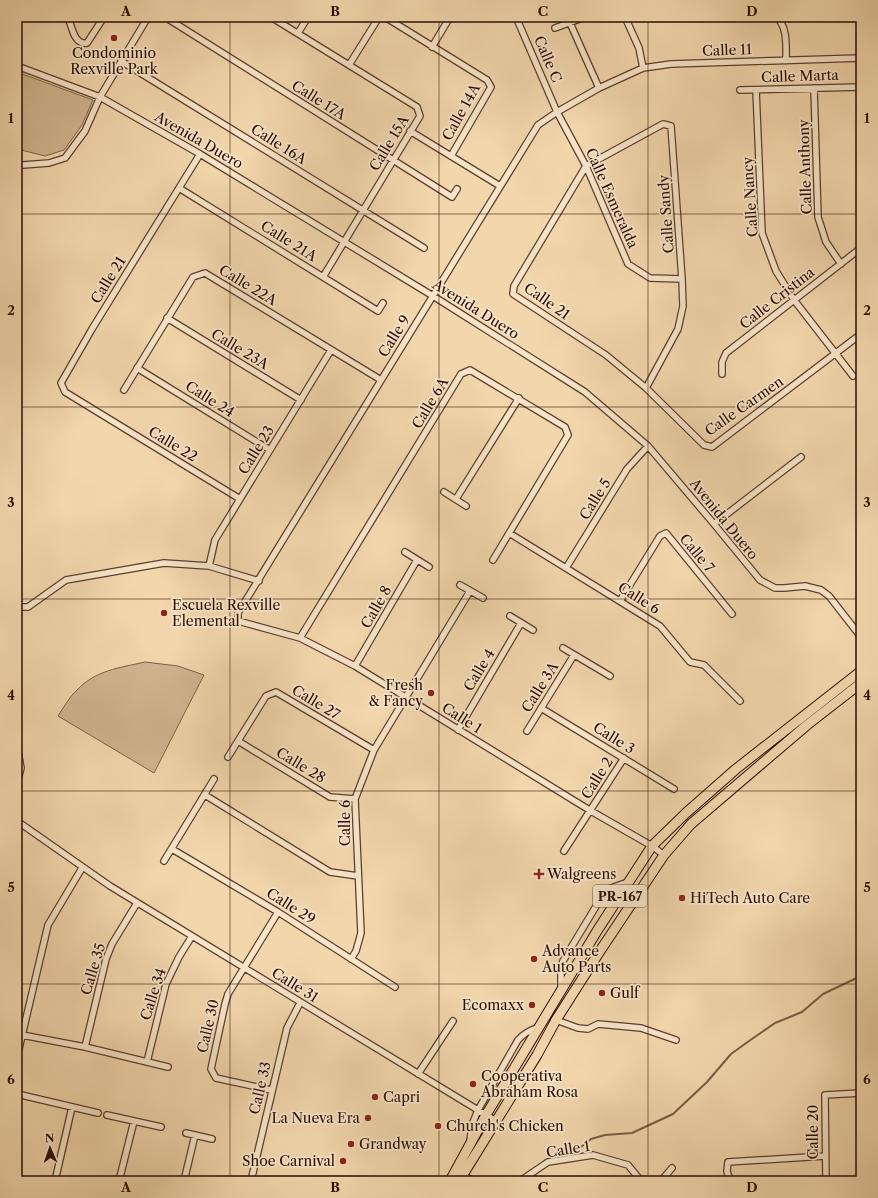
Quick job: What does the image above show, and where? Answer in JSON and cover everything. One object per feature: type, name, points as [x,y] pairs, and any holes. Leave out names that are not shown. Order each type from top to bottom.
[{"type":"main road","name":"PR-167","points":[[450,1181],[470,1145],[482,1112],[539,1027],[597,931],[652,846],[686,812],[736,769],[861,671]]},
{"type":"main road","name":"PR-167","points":[[461,1178],[537,1055],[556,1020],[600,950],[664,855],[691,824],[807,725],[861,683]]},
{"type":"street","points":[[68,17],[77,41],[82,44],[87,43],[104,17]]},
{"type":"street","points":[[22,165],[49,164],[65,158],[85,131],[100,97],[148,17]]},
{"type":"street","name":"Calle 17A","points":[[164,17],[452,197],[457,189]]},
{"type":"street","name":"Calle 15A","points":[[271,17],[417,107],[420,116],[362,209],[323,277]]},
{"type":"street","points":[[298,33],[308,17]]},
{"type":"street","points":[[349,65],[379,17]]},
{"type":"street","name":"Calle 14A","points":[[385,17],[487,80],[491,86],[451,156]]},
{"type":"street","points":[[432,47],[450,17]]},
{"type":"street","name":"Calle C","points":[[516,17],[557,112]]},
{"type":"street","points":[[556,28],[585,17]]},
{"type":"street","points":[[626,17],[639,48],[644,68]]},
{"type":"street","points":[[776,17],[779,19],[785,33],[786,61]]},
{"type":"street","points":[[570,23],[599,88]]},
{"type":"street","name":"Calle 11","points":[[599,88],[644,68],[671,64],[861,58]]},
{"type":"street","name":"Calle 16A","points":[[121,61],[424,248]]},
{"type":"street","name":"Avenida Duero","points":[[17,66],[100,97],[200,154],[433,296],[585,392],[648,446],[760,580],[775,588],[804,586],[821,590],[829,596],[861,637]]},
{"type":"street","name":"Calle Marta","points":[[740,90],[861,87]]},
{"type":"street","name":"Calle 9","points":[[238,621],[238,613],[538,125],[557,112],[599,88]]},
{"type":"street","name":"Calle Anthony","points":[[814,88],[818,217],[826,242],[841,264]]},
{"type":"street","name":"Calle Nancy","points":[[756,90],[762,233],[776,271],[794,300],[853,376]]},
{"type":"street","name":"Calle Esmeralda","points":[[557,112],[586,166],[628,264],[650,278],[682,279]]},
{"type":"street","name":"Calle Sandy","points":[[586,166],[664,124],[672,126],[683,306],[678,329],[646,388]]},
{"type":"street","points":[[410,132],[500,186]]},
{"type":"street","name":"Calle 21","points":[[94,410],[65,392],[61,383],[92,329],[200,154]]},
{"type":"street","name":"Calle 21","points":[[586,166],[514,286],[513,294],[606,355],[646,388]]},
{"type":"street","name":"Calle 21A","points":[[179,188],[378,311],[383,302]]},
{"type":"street","name":"Calle Cristina","points":[[722,374],[722,362],[726,354],[861,248]]},
{"type":"street","name":"Calle 22A","points":[[124,390],[193,277],[205,273],[381,380]]},
{"type":"street","name":"Calle 23A","points":[[167,318],[301,400]]},
{"type":"street","name":"Calle Carmen","points":[[646,388],[704,445],[712,447],[861,334]]},
{"type":"street","name":"Calle 23","points":[[209,566],[215,540],[331,350]]},
{"type":"street","name":"Calle 24","points":[[137,368],[270,450]]},
{"type":"street","name":"Calle 6A","points":[[300,638],[461,374],[470,370],[565,426],[568,435],[493,560]]},
{"type":"street","points":[[456,499],[519,398]]},
{"type":"street","name":"Calle 22","points":[[94,410],[240,499]]},
{"type":"street","name":"Calle 5","points":[[566,568],[627,470],[648,446]]},
{"type":"street","points":[[714,524],[800,457]]},
{"type":"street","points":[[444,492],[466,506]]},
{"type":"street","name":"Calle 6","points":[[509,533],[660,626],[690,662],[704,665],[740,701]]},
{"type":"street","name":"Calle 7","points":[[620,601],[660,536],[666,533],[732,614]]},
{"type":"street","points":[[405,552],[429,567]]},
{"type":"street","name":"Calle 8","points":[[355,666],[418,560]]},
{"type":"street","points":[[17,608],[28,607],[66,580],[164,563],[209,566],[259,581]]},
{"type":"street","points":[[460,585],[482,598]]},
{"type":"street","points":[[406,698],[470,591]]},
{"type":"street","points":[[510,616],[534,630]]},
{"type":"street","name":"Calle 1","points":[[238,621],[300,638],[355,666],[591,811],[652,846],[664,855]]},
{"type":"street","name":"Calle 4","points":[[458,730],[521,623]]},
{"type":"street","name":"Calle 3A","points":[[562,648],[610,676]]},
{"type":"street","name":"Calle 3A","points":[[527,731],[574,655]]},
{"type":"street","name":"Calle 27","points":[[228,758],[266,696],[276,692],[374,750]]},
{"type":"street","name":"Calle 6","points":[[351,959],[356,951],[361,932],[355,799],[374,750],[406,698]]},
{"type":"street","name":"Calle 3","points":[[541,708],[674,789]]},
{"type":"street","name":"Calle 28","points":[[238,741],[330,797],[355,799]]},
{"type":"street","points":[[17,746],[21,768],[17,783]]},
{"type":"street","name":"Calle 2","points":[[564,851],[624,758]]},
{"type":"street","points":[[164,861],[214,779]]},
{"type":"street","points":[[205,795],[330,872],[358,876]]},
{"type":"street","name":"Calle 31","points":[[17,821],[82,868],[137,903],[496,1121]]},
{"type":"street","name":"Calle 29","points":[[172,848],[278,912],[395,986]]},
{"type":"street","points":[[17,1056],[48,925],[82,868]]},
{"type":"street","points":[[561,990],[561,967],[563,961],[604,893],[611,888],[629,882]]},
{"type":"street","name":"Calle 35","points":[[85,1047],[106,959],[112,944],[137,903]]},
{"type":"street","name":"Calle 30","points":[[271,1090],[216,1078],[211,1069],[224,1004],[228,994],[278,912]]},
{"type":"street","name":"Calle 34","points":[[147,1062],[166,984],[179,957],[192,936]]},
{"type":"street","name":"Calle 33","points":[[251,1181],[286,1028],[300,1003]]},
{"type":"street","points":[[556,1020],[578,1028],[588,1029],[598,1024],[641,1028],[676,1040]]},
{"type":"street","points":[[418,1074],[453,1021]]},
{"type":"street","points":[[22,1035],[85,1047],[168,1067]]},
{"type":"street","name":"Calle 20","points":[[826,1181],[826,1095],[861,1093]]},
{"type":"street","points":[[17,1094],[98,1113]]},
{"type":"street","points":[[55,1181],[72,1107]]},
{"type":"street","points":[[107,1115],[161,1127]]},
{"type":"street","points":[[119,1181],[134,1121]]},
{"type":"street","points":[[186,1133],[212,1139]]},
{"type":"street","points":[[184,1181],[195,1135]]},
{"type":"street","name":"Calle 1","points":[[520,1181],[548,1162],[593,1155],[628,1165],[641,1181]]},
{"type":"street","points":[[730,1181],[727,1171],[728,1162],[825,1156]]},
{"type":"street","points":[[661,1181],[672,1168]]},
{"type":"street","points":[[461,1178],[473,1181]]},
{"type":"shaded area","points":[[17,72],[93,100],[82,125],[64,150],[45,156],[17,149]]},
{"type":"shaded area","points":[[145,662],[178,666],[204,675],[154,773],[58,716],[74,693],[84,683],[92,678],[117,668]]},
{"type":"waterway","points":[[571,1155],[591,1139],[605,1135],[632,1133],[673,1114],[707,1082],[731,1054],[775,1023],[802,1012],[823,994],[861,976]]},
{"type":"place","name":"Condominio Rexville Park","points":[[114,38]]},
{"type":"place","name":"Escuela Rexville Elemental","points":[[164,613]]},
{"type":"place","name":"Fresh & Fancy","points":[[431,693]]},
{"type":"place","name":"Walgreens","points":[[539,874]]},
{"type":"place","name":"HiTech Auto Care","points":[[682,898]]},
{"type":"place","name":"Advance Auto Parts","points":[[534,959]]},
{"type":"place","name":"Gulf","points":[[602,993]]},
{"type":"place","name":"Ecomaxx","points":[[532,1005]]},
{"type":"place","name":"Cooperativa Abraham Rosa","points":[[473,1084]]},
{"type":"place","name":"Capri","points":[[375,1097]]},
{"type":"place","name":"La Nueva Era","points":[[368,1118]]},
{"type":"place","name":"Church's Chicken","points":[[438,1126]]},
{"type":"place","name":"Grandway","points":[[351,1144]]},
{"type":"place","name":"Shoe Carnival","points":[[343,1161]]}]
